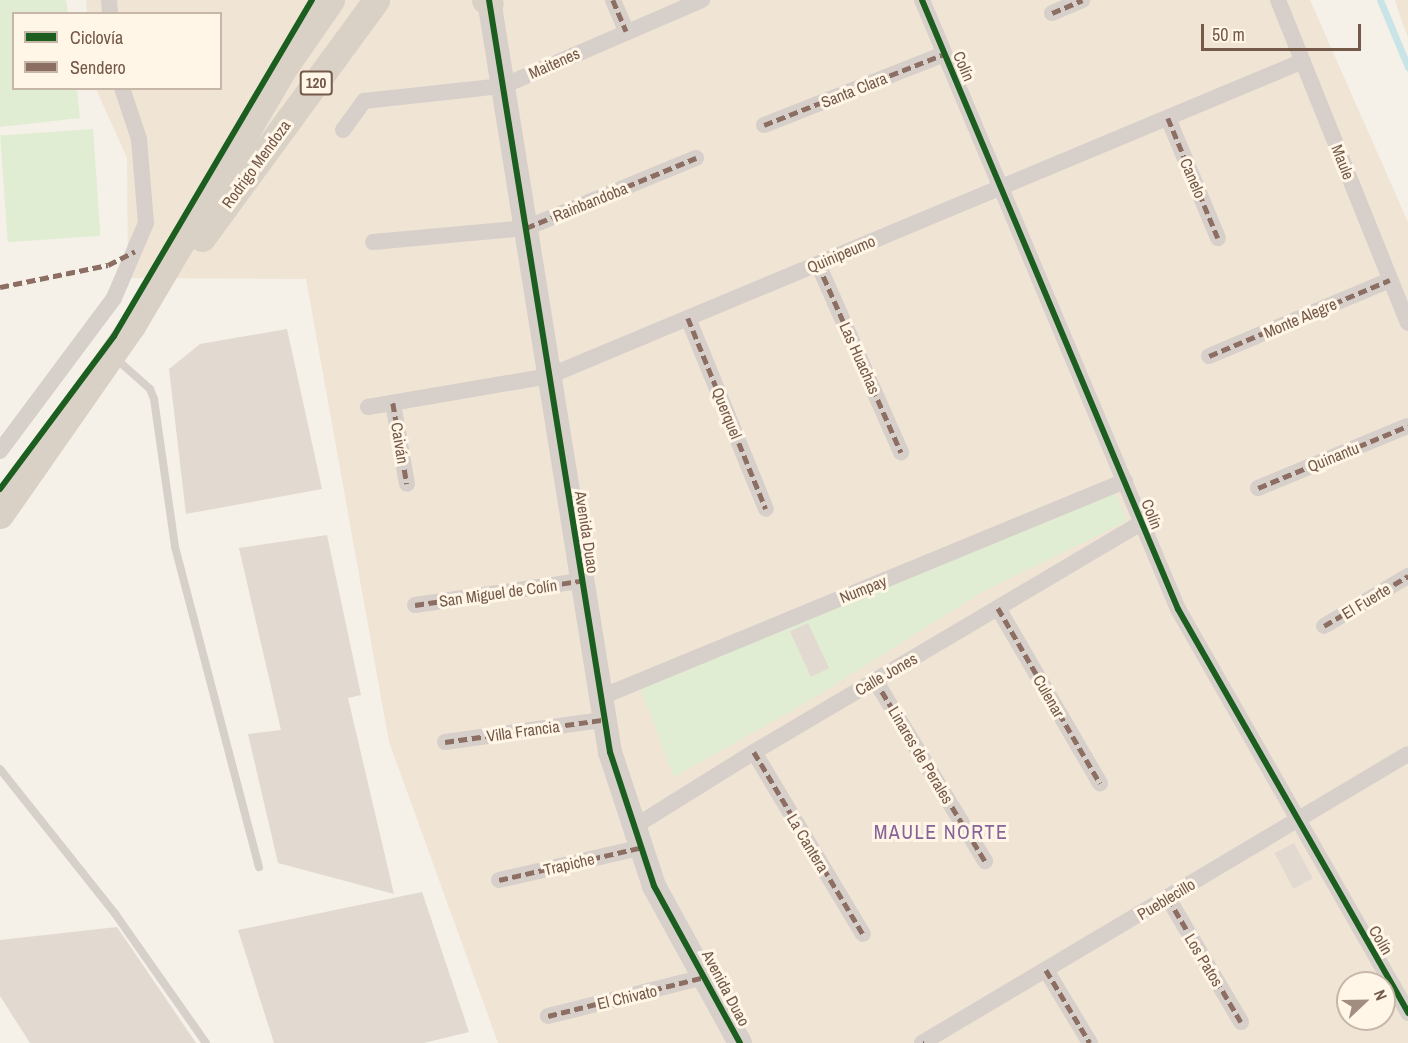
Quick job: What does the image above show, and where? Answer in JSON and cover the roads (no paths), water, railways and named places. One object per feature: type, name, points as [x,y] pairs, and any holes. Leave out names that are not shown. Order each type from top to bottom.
[{"type":"main road","name":"Rodrigo Mendoza","points":[[0,515],[113,356],[286,65],[331,0]]},
{"type":"main road","name":"Rodrigo Mendoza","points":[[132,326],[223,210],[376,0]]},
{"type":"street","points":[[613,0],[626,31]]},
{"type":"street","name":"Maitenes","points":[[343,130],[359,105],[370,99],[503,86],[702,0]]},
{"type":"street","name":"Colín","points":[[922,0],[1141,523],[1197,646],[1408,1013]]},
{"type":"street","points":[[1052,13],[1082,0]]},
{"type":"street","name":"Maule","points":[[1278,0],[1408,323]]},
{"type":"street","name":"Avenida Duao","points":[[488,2],[602,709],[636,838],[663,904],[740,1043]]},
{"type":"street","name":"Santa Clara","points":[[764,125],[944,54]]},
{"type":"street","name":"Quinipeumo","points":[[368,407],[549,376],[1303,62]]},
{"type":"street","points":[[0,451],[114,298],[146,223],[139,139],[123,90]]},
{"type":"street","name":"Canelo","points":[[1168,118],[1218,238]]},
{"type":"street","name":"Rainbandoba","points":[[373,242],[526,228],[696,158]]},
{"type":"street","name":"Las Huachas","points":[[818,264],[901,452]]},
{"type":"street","name":"Monte Alegre","points":[[1209,356],[1390,280]]},
{"type":"street","name":"Querquel","points":[[688,318],[766,509]]},
{"type":"street","name":"Caiván","points":[[393,403],[406,484]]},
{"type":"street","name":"Quinantu","points":[[1258,488],[1408,426]]},
{"type":"street","name":"Numpay","points":[[602,709],[1125,481]]},
{"type":"street","name":"Calle Jones","points":[[636,838],[754,752],[1141,523]]},
{"type":"street","name":"El Fuerte","points":[[1324,626],[1408,576]]},
{"type":"street","name":"San Miguel de Colín","points":[[416,605],[580,581]]},
{"type":"street","name":"Culenar","points":[[998,608],[1100,783]]},
{"type":"street","name":"Linares de Perales","points":[[875,680],[985,861]]},
{"type":"street","name":"Villa Francia","points":[[445,742],[602,709]]},
{"type":"street","name":"La Cantera","points":[[754,752],[863,934]]},
{"type":"street","name":"Pueblecillo","points":[[923,1043],[1408,754]]},
{"type":"street","name":"Trapiche","points":[[499,880],[636,838]]},
{"type":"street","name":"Los Patos","points":[[1168,898],[1241,1022]]},
{"type":"street","points":[[1046,970],[1090,1043]]},
{"type":"street","name":"El Chivato","points":[[548,1016],[705,977]]},
{"type":"lane","points":[[113,356],[150,389],[154,399],[175,547],[259,867]]},
{"type":"lane","points":[[0,769],[116,915],[206,1043]]},
{"type":"waterway","points":[[1380,0],[1408,67]]},
{"type":"district","name":"MAULE NORTE","points":[[941,831]]}]
